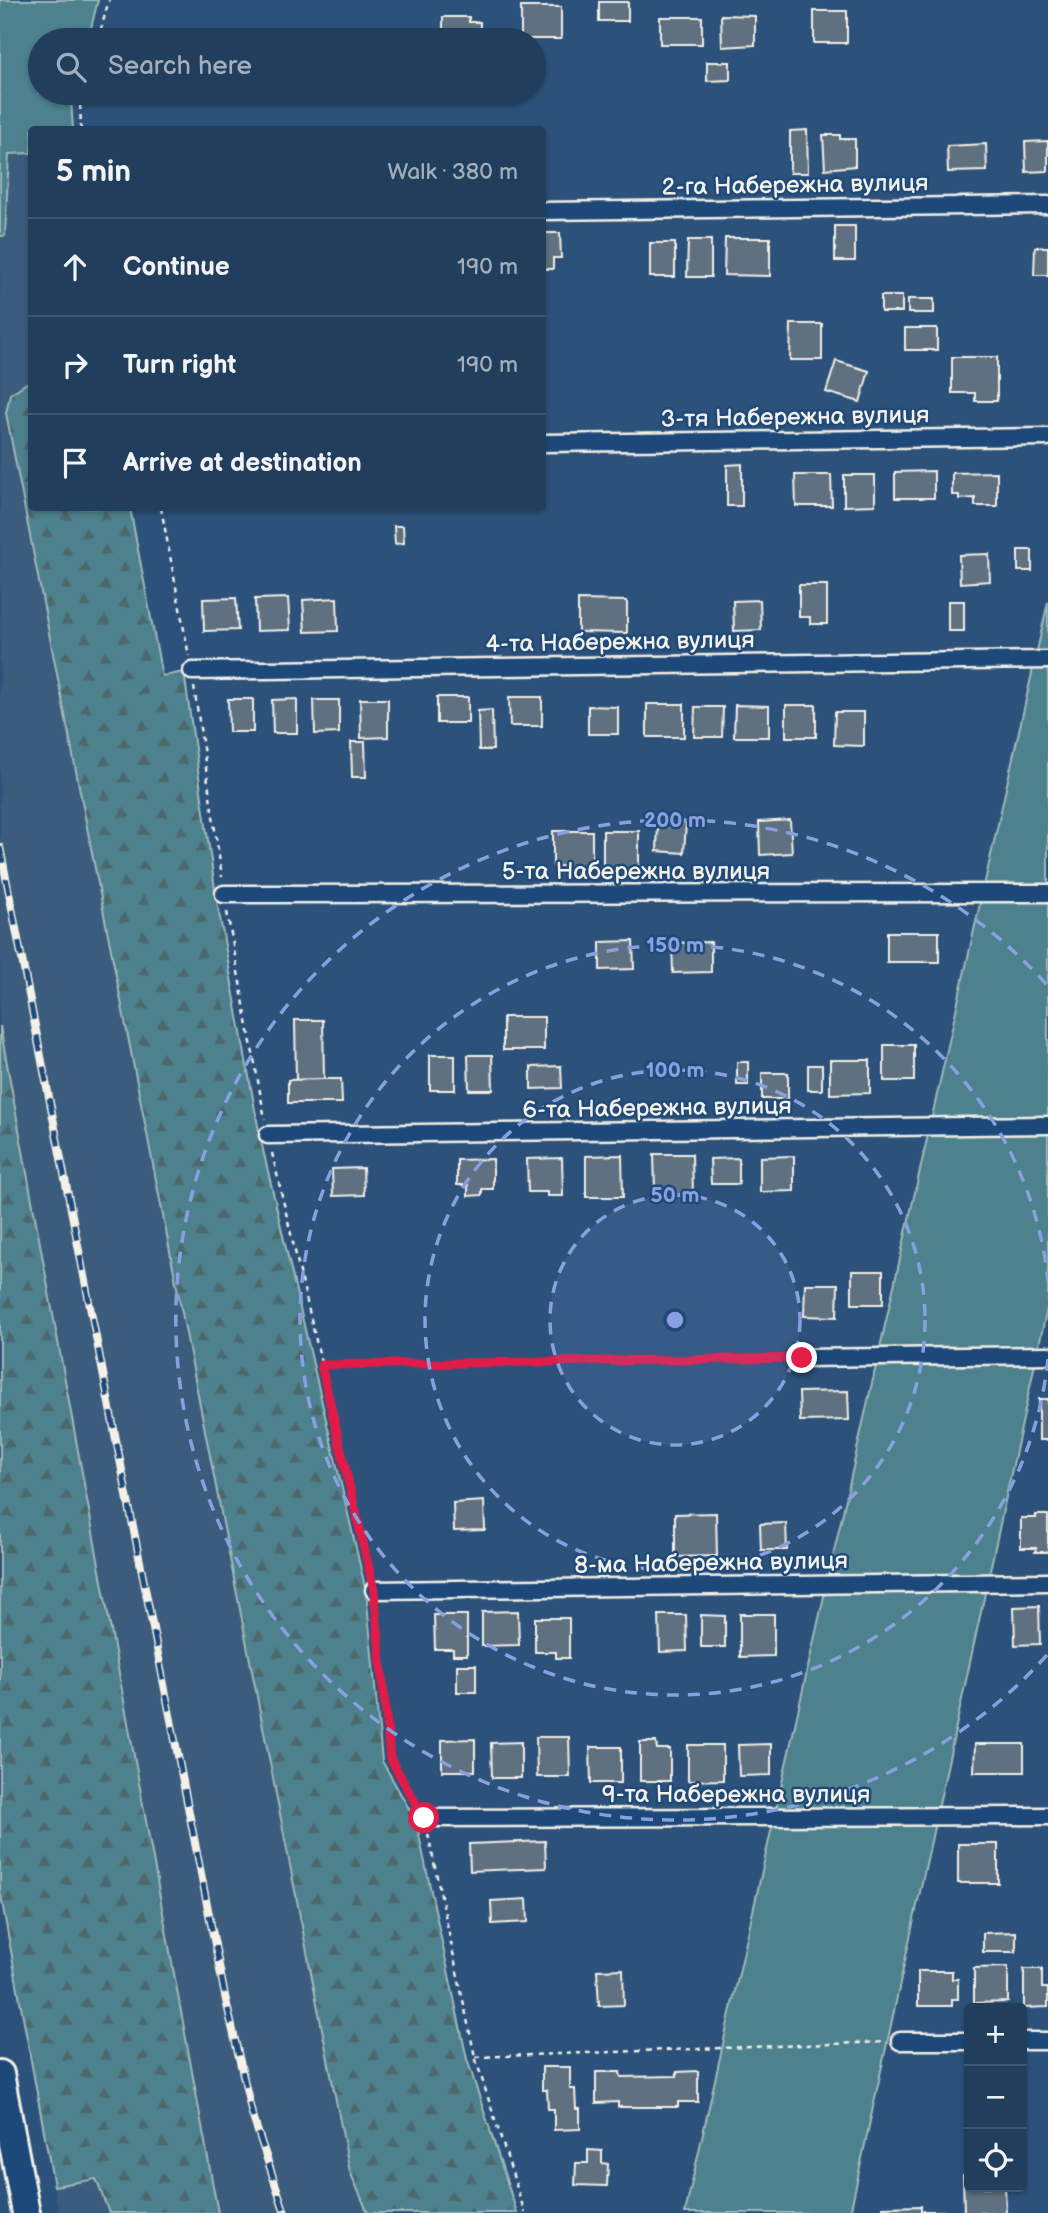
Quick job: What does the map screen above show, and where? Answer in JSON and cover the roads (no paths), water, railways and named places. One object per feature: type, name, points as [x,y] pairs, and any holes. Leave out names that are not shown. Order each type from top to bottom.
[{"type":"main road","points":[[0,2074],[9,2173],[26,2213]]},
{"type":"street","name":"2-га Набережна вулиця","points":[[546,211],[1048,205]]},
{"type":"street","name":"3-тя Набережна вулиця","points":[[546,443],[1048,437]]},
{"type":"street","name":"4-та Набережна вулиця","points":[[192,671],[1048,660]]},
{"type":"street","name":"5-та Набережна вулиця","points":[[224,894],[1048,893]]},
{"type":"street","name":"6-та Набережна вулиця","points":[[268,1135],[1048,1125]]},
{"type":"street","points":[[802,1358],[1048,1355]]},
{"type":"street","name":"8-ма Набережна вулиця","points":[[374,1590],[1048,1582]]},
{"type":"street","name":"9-та Набережна вулиця","points":[[424,1818],[1048,1816]]},
{"type":"street","points":[[900,2041],[964,2041]]},
{"type":"street","points":[[1027,2041],[1048,2041]]},
{"type":"railway","points":[[0,847],[225,1996],[252,2114],[285,2213]]}]
